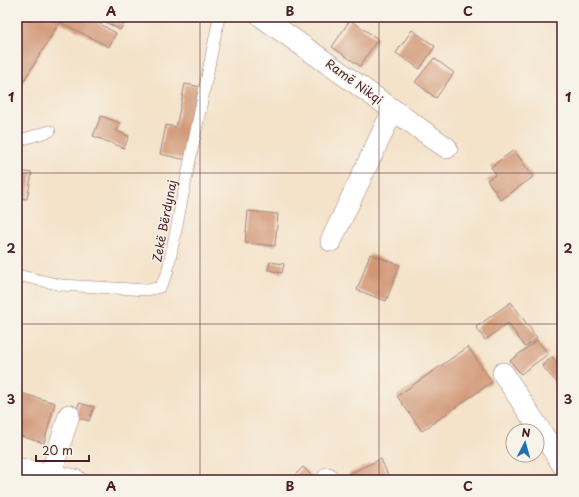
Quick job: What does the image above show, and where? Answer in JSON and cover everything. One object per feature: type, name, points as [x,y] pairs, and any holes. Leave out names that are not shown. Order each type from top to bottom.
[{"type":"street","name":"Ramë Nikqi","points":[[262,17],[446,148]]},
{"type":"street","points":[[331,241],[392,110]]},
{"type":"street","points":[[503,373],[562,464]]},
{"type":"street","points":[[50,477],[70,415]]},
{"type":"street","points":[[17,468],[50,477],[76,480]]},
{"type":"lane","name":"Zekë Bërdynaj","points":[[17,275],[61,285],[148,290],[160,287],[168,274],[219,17]]},
{"type":"lane","points":[[17,141],[50,132]]},
{"type":"building","points":[[24,17],[88,17],[116,33],[109,47],[60,22],[17,92],[17,29]]},
{"type":"building","points":[[97,17],[128,17],[120,30]]},
{"type":"building","points":[[350,20],[378,39],[360,66],[332,47]]},
{"type":"building","points":[[412,30],[435,46],[420,69],[396,53]]},
{"type":"building","points":[[434,58],[454,73],[436,98],[415,82]]},
{"type":"building","points":[[185,84],[202,87],[187,160],[160,154],[166,125],[176,127]]},
{"type":"building","points":[[101,116],[120,123],[117,131],[129,136],[124,148],[93,136]]},
{"type":"building","points":[[514,150],[533,177],[501,200],[487,180],[496,174],[491,167]]},
{"type":"building","points":[[17,171],[32,173],[27,199],[17,198]]},
{"type":"building","points":[[248,211],[278,214],[275,246],[245,243]]},
{"type":"building","points":[[17,218],[21,219],[18,241],[17,241]]},
{"type":"building","points":[[370,254],[400,265],[386,301],[357,290]]},
{"type":"building","points":[[270,262],[284,264],[282,273],[268,270]]},
{"type":"building","points":[[511,302],[537,338],[525,347],[508,323],[485,340],[476,327]]},
{"type":"building","points":[[537,340],[548,354],[521,374],[510,361]]},
{"type":"building","points":[[468,347],[492,382],[422,431],[397,396]]},
{"type":"building","points":[[552,357],[562,369],[562,382],[559,385],[542,366]]},
{"type":"building","points":[[17,392],[55,403],[44,443],[17,435]]},
{"type":"building","points":[[79,403],[94,407],[89,421],[75,417]]},
{"type":"building","points":[[381,459],[390,480],[351,480],[348,474]]},
{"type":"building","points":[[303,467],[316,480],[290,480]]}]
